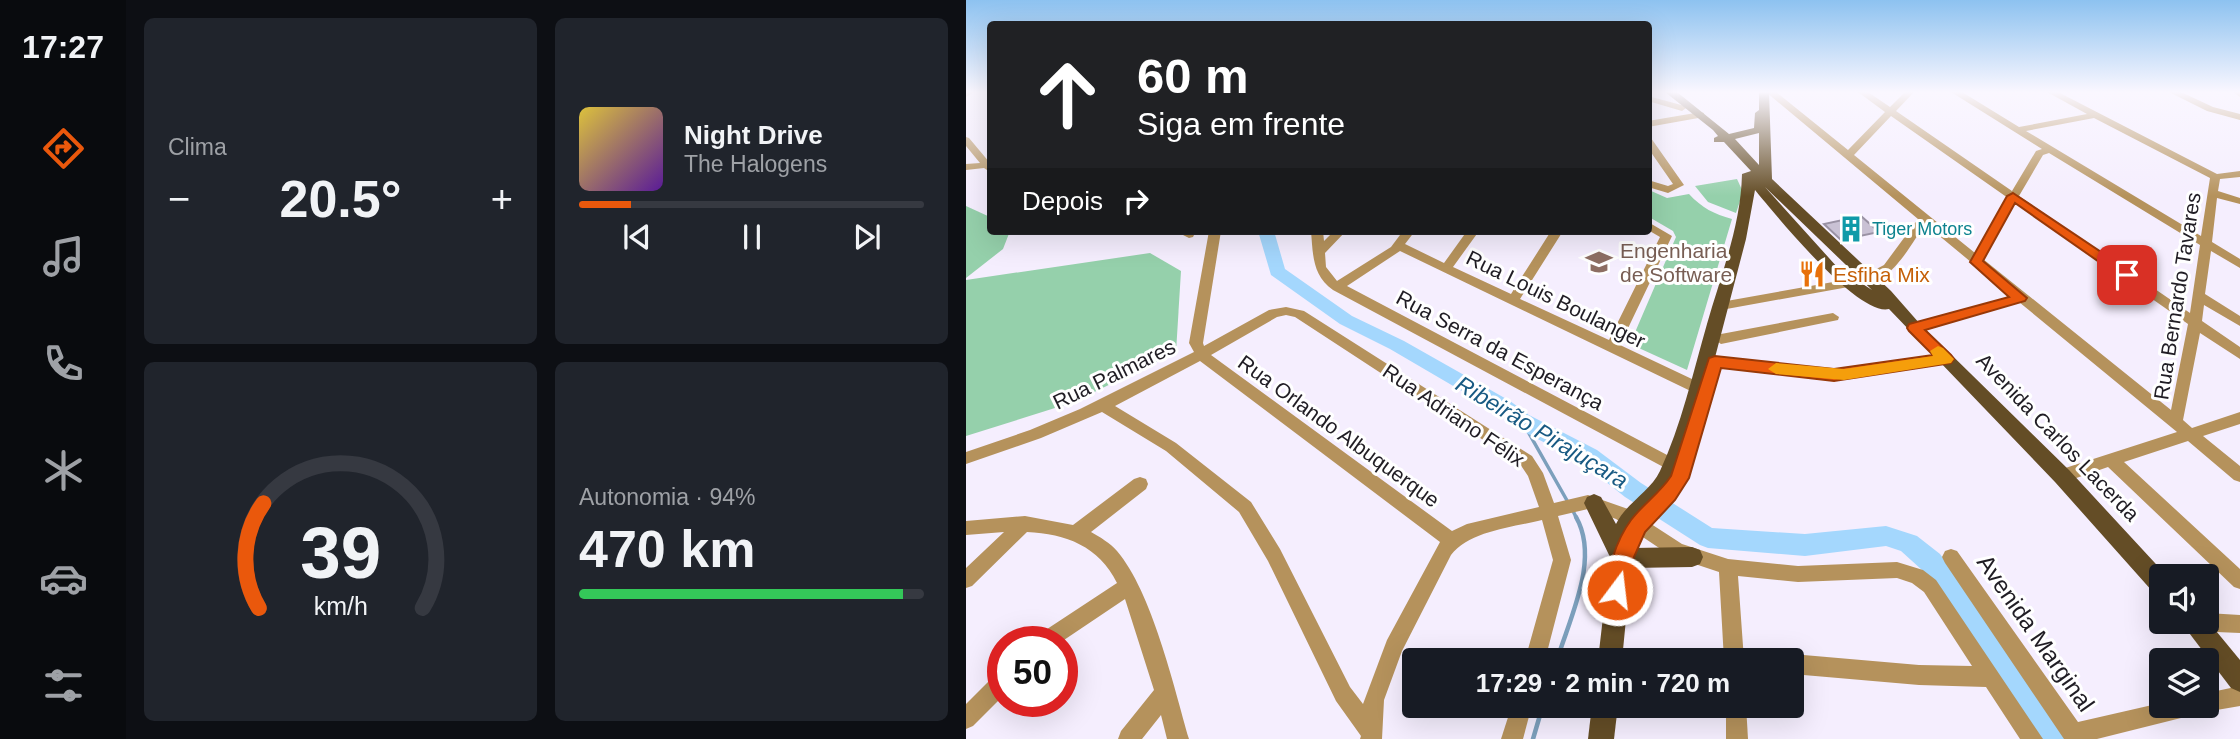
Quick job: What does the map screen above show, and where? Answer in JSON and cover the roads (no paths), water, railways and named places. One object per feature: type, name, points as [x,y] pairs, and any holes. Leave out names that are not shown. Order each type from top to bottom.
[{"type":"main road","points":[[1611,648],[1619,553],[1639,516],[1664,492],[1677,468],[1764,186],[1756,167],[1708,126]]},
{"type":"main road","points":[[1710,361],[1721,339],[1756,167],[1759,126]]},
{"type":"main road","points":[[1720,136],[1755,131],[1761,126]]},
{"type":"main road","points":[[1720,136],[1735,160],[1756,167]]},
{"type":"main road","name":"Avenida Carlos Lacerda","points":[[1756,167],[1776,209],[1833,271],[1861,283]]},
{"type":"main road","name":"Avenida Carlos Lacerda","points":[[1764,186],[1861,283],[1946,359],[2062,476],[2149,572]]},
{"type":"main road","points":[[1754,212],[1776,209]]},
{"type":"main road","points":[[1591,506],[1619,553]]},
{"type":"main road","points":[[1619,553],[1692,557]]},
{"type":"main road","points":[[2203,634],[2240,679]]},
{"type":"main road","points":[[1601,739],[1603,718]]},
{"type":"street","points":[[1812,126],[2020,298],[2176,420],[2240,475]]},
{"type":"street","points":[[1848,156],[1878,126]]},
{"type":"street","points":[[1912,126],[2240,354]]},
{"type":"street","points":[[2010,126],[2240,264]]},
{"type":"street","points":[[2016,130],[2035,126]]},
{"type":"street","points":[[2118,126],[2215,177],[2240,174]]},
{"type":"street","points":[[966,140],[987,166]]},
{"type":"street","points":[[1652,146],[1679,185],[1668,190],[1652,184]]},
{"type":"street","points":[[1976,262],[2039,153],[2048,150]]},
{"type":"street","points":[[966,167],[987,167]]},
{"type":"street","name":"Rua Bernardo Tavares","points":[[2176,420],[2199,296],[2215,177]]},
{"type":"street","points":[[2212,193],[2240,201]]},
{"type":"street","points":[[1726,305],[1861,283],[1888,268],[1924,218]]},
{"type":"street","points":[[1612,348],[1665,237],[1652,228]]},
{"type":"street","points":[[1202,355],[1196,343],[1214,235]]},
{"type":"street","points":[[1318,235],[1321,272],[1337,287],[1395,249],[1406,235]]},
{"type":"street","points":[[1320,251],[1336,235]]},
{"type":"street","points":[[1446,268],[1470,235]]},
{"type":"street","points":[[1513,300],[1554,235]]},
{"type":"street","name":"Rua Louis Boulanger","points":[[1397,245],[1702,390]]},
{"type":"street","name":"Rua Serra da Esperança","points":[[1337,287],[1677,468]]},
{"type":"street","points":[[2199,296],[2240,322]]},
{"type":"street","points":[[1914,328],[2020,298]]},
{"type":"street","name":"Rua Adriano Félix","points":[[1274,313],[1286,311],[1299,314],[1517,453],[1535,473],[1551,509],[1562,560],[1538,648]]},
{"type":"street","name":"Rua Palmares","points":[[966,458],[1054,427],[1102,405],[1202,355],[1274,313]]},
{"type":"street","points":[[1721,339],[1833,317]]},
{"type":"street","name":"Rua Orlando Albuquerque","points":[[1202,355],[1451,541]]},
{"type":"street","points":[[1710,361],[1834,375],[1946,359]]},
{"type":"street","points":[[1102,405],[1171,447],[1245,507],[1274,555],[1343,694],[1370,735]]},
{"type":"street","points":[[2062,476],[2240,418]]},
{"type":"street","points":[[2112,461],[2240,580]]},
{"type":"street","points":[[1075,534],[1140,484]]},
{"type":"street","points":[[1370,735],[1374,700],[1394,647],[1451,541],[1467,531],[1551,509],[1591,506],[1639,516],[1692,557],[1728,566],[1798,574],[1897,570],[1917,576],[1930,586],[2032,739]]},
{"type":"street","points":[[966,580],[1025,523]]},
{"type":"street","points":[[966,528],[1025,523],[1075,534],[1110,554],[1128,586],[1166,692],[1178,739]]},
{"type":"street","name":"Avenida Marginal","points":[[1951,557],[2075,736]]},
{"type":"street","points":[[1728,566],[1734,648]]},
{"type":"street","points":[[1069,626],[1128,586]]},
{"type":"street","points":[[2219,623],[2240,624]]},
{"type":"street","points":[[1804,665],[1933,676],[1991,677]]},
{"type":"street","points":[[1129,739],[1166,692]]},
{"type":"street","points":[[2219,700],[2240,696]]},
{"type":"street","points":[[966,719],[987,697]]},
{"type":"street","points":[[2075,736],[2149,717]]},
{"type":"street","points":[[1512,739],[1518,718]]},
{"type":"street","points":[[1736,718],[1737,739]]},
{"type":"waterway","name":"Ribeirão Pirajuçara","points":[[1267,235],[1277,271],[1346,320],[1397,345],[1503,406],[1522,421],[1589,456],[1633,490],[1708,538],[1805,545],[1886,536],[1909,543],[1931,562],[2056,739]]},
{"type":"waterway","points":[[1522,421],[1569,504]]},
{"type":"waterway","points":[[1573,511],[1576,517]]},
{"type":"waterway","points":[[1561,648],[1584,569],[1583,533],[1576,517]]},
{"type":"waterway","points":[[1533,739],[1539,718]]},
{"type":"place","name":"Tiger Motors","points":[[1851,229]]},
{"type":"place","name":"Engenharia de Software","points":[[1599,262]]},
{"type":"place","name":"Esfiha Mix","points":[[1812,274]]}]
